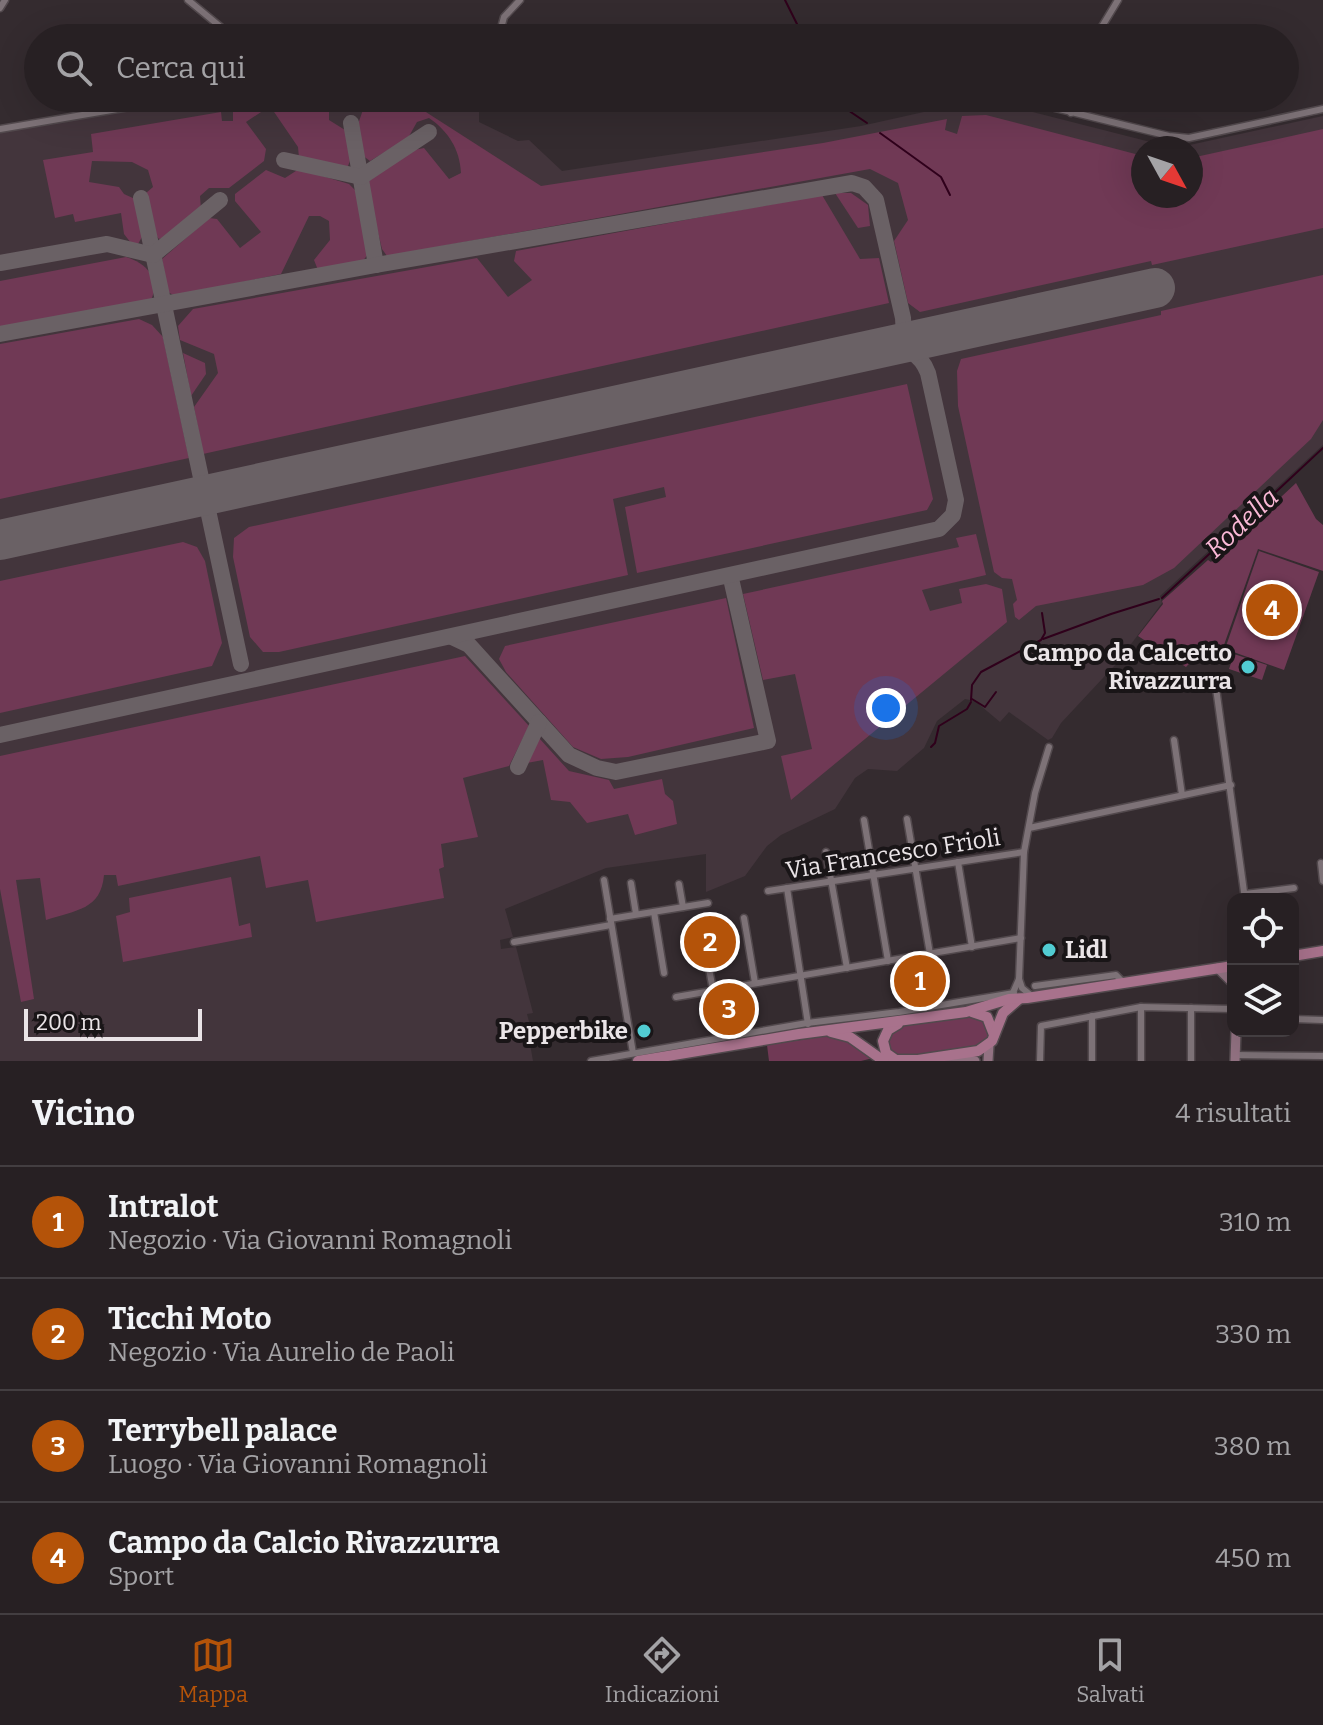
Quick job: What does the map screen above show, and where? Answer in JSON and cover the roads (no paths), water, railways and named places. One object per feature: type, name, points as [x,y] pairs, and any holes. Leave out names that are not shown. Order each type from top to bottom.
[{"type":"main road","points":[[1299,955],[1323,951]]},
{"type":"main road","points":[[636,1057],[966,1012],[1034,992],[1227,967]]},
{"type":"main road","points":[[1218,968],[1227,977]]},
{"type":"main road","points":[[904,1021],[885,1033],[884,1049],[896,1060],[917,1061],[978,1051],[991,1041],[1012,996]]},
{"type":"main road","points":[[966,1012],[980,1013],[992,1024],[988,1061]]},
{"type":"main road","points":[[821,1031],[850,1037],[884,1061]]},
{"type":"main road","points":[[1235,1058],[1236,1037]]},
{"type":"main road","points":[[945,1057],[975,1061]]},
{"type":"street","points":[[0,8],[5,0]]},
{"type":"street","points":[[188,0],[217,24]]},
{"type":"street","points":[[502,24],[504,17],[520,0]]},
{"type":"street","points":[[1103,24],[1118,0]]},
{"type":"street","points":[[1067,112],[1189,138],[1323,109]]},
{"type":"street","points":[[0,129],[100,112]]},
{"type":"street","points":[[1216,688],[1244,893]]},
{"type":"street","points":[[1174,740],[1182,795]]},
{"type":"street","points":[[591,1061],[636,1057],[807,1023],[1012,996],[1019,979],[1024,852],[1035,793],[1049,747]]},
{"type":"street","points":[[1029,828],[1231,785]]},
{"type":"street","points":[[907,819],[930,954]]},
{"type":"street","points":[[864,820],[888,961]]},
{"type":"street","points":[[826,852],[847,968]]},
{"type":"street","name":"Via Francesco Frioli","points":[[768,891],[1024,852]]},
{"type":"street","points":[[958,862],[972,947]]},
{"type":"street","points":[[1321,863],[1323,881]]},
{"type":"street","points":[[604,880],[636,1057]]},
{"type":"street","points":[[631,883],[636,914]]},
{"type":"street","points":[[679,884],[683,907]]},
{"type":"street","points":[[787,888],[807,1023]]},
{"type":"street","points":[[1267,893],[1294,888]]},
{"type":"street","points":[[514,942],[636,914],[708,903]]},
{"type":"street","points":[[654,912],[664,973]]},
{"type":"street","points":[[744,918],[755,983]]},
{"type":"street","points":[[676,997],[1021,938]]},
{"type":"street","points":[[705,947],[713,990]]},
{"type":"street","points":[[1019,979],[1022,988],[1034,992]]},
{"type":"street","points":[[1141,1007],[1141,1061]]},
{"type":"street","points":[[1040,1061],[1041,1026],[1141,1007],[1227,1009]]},
{"type":"street","points":[[1191,1008],[1191,1061]]},
{"type":"street","points":[[1092,1016],[1092,1061]]},
{"type":"street","points":[[1299,1019],[1323,1020]]},
{"type":"street","points":[[807,1023],[821,1031]]},
{"type":"street","points":[[1235,1058],[1323,1056]]},
{"type":"waterway","name":"Rodella","points":[[785,0],[797,24]]},
{"type":"waterway","name":"Rodella","points":[[851,112],[867,123]]},
{"type":"waterway","name":"Rodella","points":[[880,133],[941,177],[950,195]]},
{"type":"waterway","name":"Rodella","points":[[1162,598],[1323,448]]},
{"type":"waterway","name":"Rodella","points":[[1043,639],[1159,599]]},
{"type":"waterway","name":"Rodella","points":[[971,700],[972,685],[981,672],[1041,640],[1045,633],[1042,613]]},
{"type":"waterway","name":"Rodella","points":[[972,699],[985,707],[996,692]]},
{"type":"waterway","name":"Rodella","points":[[931,747],[939,726],[967,709],[971,702]]},
{"type":"place","name":"Campo da Calcio Rivazzurra","points":[[1272,610]]},
{"type":"place","name":"Campo da Calcetto Rivazzurra","points":[[1248,667]]},
{"type":"place","name":"Ticchi Moto","points":[[710,942]]},
{"type":"place","name":"Lidl","points":[[1049,950]]},
{"type":"place","name":"Intralot","points":[[920,981]]},
{"type":"place","name":"Terrybell palace","points":[[729,1009]]},
{"type":"place","name":"Pepperbike","points":[[644,1031]]}]
